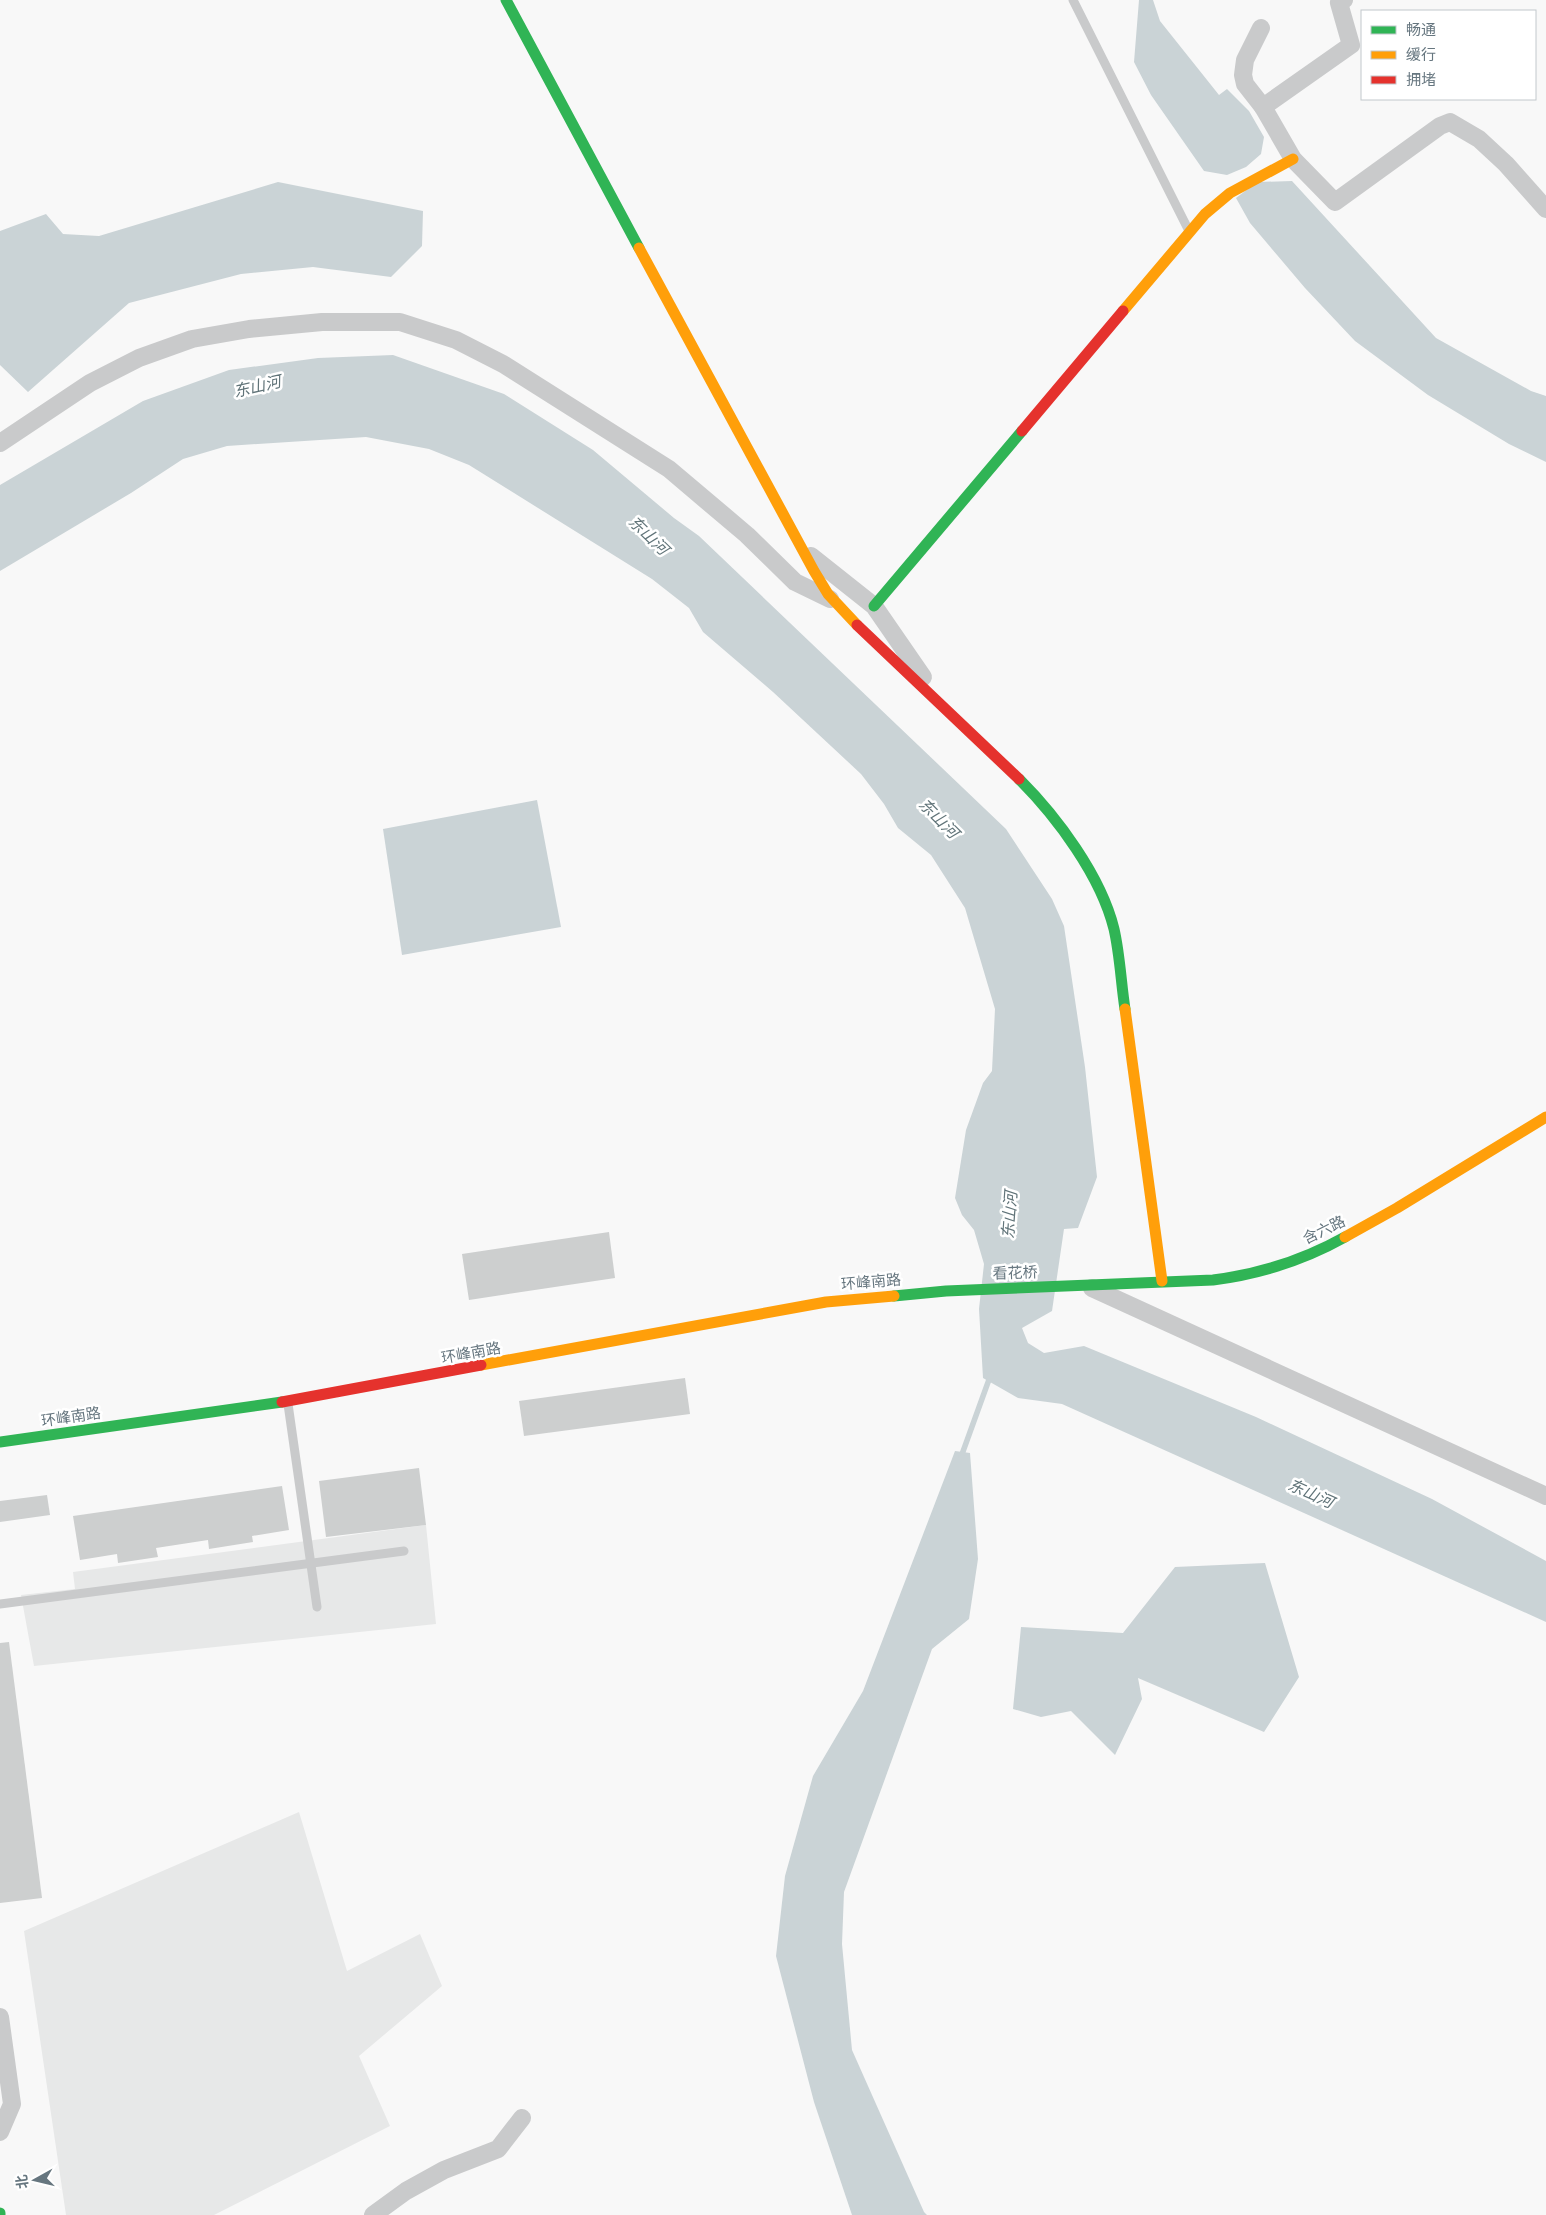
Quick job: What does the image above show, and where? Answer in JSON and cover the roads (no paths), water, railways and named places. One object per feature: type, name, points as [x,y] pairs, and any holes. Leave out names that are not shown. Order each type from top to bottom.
[{"type":"street","points":[[506,0],[801,548],[833,600],[1020,780],[1044,806],[1086,866],[1106,902],[1114,929],[1162,1281]]},
{"type":"street","points":[[1263,107],[1351,46],[1339,3],[1344,0]]},
{"type":"street","points":[[1261,28],[1244,60],[1243,75],[1245,84],[1263,107],[1293,159],[1335,202],[1440,126],[1450,122],[1479,139],[1506,164],[1546,209]]},
{"type":"street","points":[[874,606],[1205,214],[1230,193],[1268,175],[1293,159]]},
{"type":"street","points":[[0,443],[90,383],[139,358],[192,339],[249,329],[322,322],[400,322],[456,340],[503,364],[669,469],[747,535],[796,582],[833,600]]},
{"type":"street","points":[[801,548],[874,606],[943,706]]},
{"type":"street","name":"含六路","points":[[1086,1285],[1213,1280],[1250,1275],[1285,1264],[1325,1248],[1397,1208],[1546,1117]]},
{"type":"street","points":[[1086,1285],[1546,1496]]},
{"type":"street","name":"看花桥","points":[[946,1291],[1086,1285]]},
{"type":"street","name":"环峰南路","points":[[0,1442],[288,1401],[826,1302],[946,1291]]},
{"type":"street","points":[[0,2017],[12,2104],[0,2132]]},
{"type":"street","points":[[373,2215],[406,2191],[444,2170],[498,2149],[522,2118]]},
{"type":"lane","points":[[1074,0],[1190,232]]},
{"type":"lane","points":[[288,1401],[317,1607]]},
{"type":"lane","points":[[0,1604],[404,1551]]},
{"type":"water","points":[[1139,0],[1153,0],[1160,21],[1219,95],[1227,89],[1249,111],[1264,137],[1261,154],[1246,167],[1227,175],[1204,171],[1151,95],[1134,62]]},
{"type":"water","points":[[1292,181],[1436,338],[1531,391],[1546,396],[1546,462],[1509,444],[1428,395],[1355,341],[1305,288],[1250,223],[1236,198],[1257,182]]},
{"type":"water","points":[[278,182],[423,211],[422,246],[391,277],[313,267],[241,274],[129,303],[28,392],[0,365],[0,231],[46,214],[63,234],[99,236]]},
{"type":"water","name":"东山河","points":[[393,355],[504,394],[593,450],[674,518],[699,536],[1006,829],[1052,899],[1064,926],[1085,1067],[1097,1177],[1078,1228],[1064,1229],[1052,1311],[1022,1328],[1028,1343],[1044,1353],[1084,1346],[1256,1417],[1432,1499],[1546,1561],[1546,1622],[1062,1404],[1018,1398],[983,1378],[979,1309],[984,1264],[974,1230],[962,1215],[955,1198],[966,1130],[983,1083],[992,1071],[995,1009],[965,908],[931,855],[898,828],[884,804],[861,774],[773,692],[703,632],[689,608],[652,579],[469,465],[429,449],[366,437],[227,446],[183,459],[131,493],[0,571],[0,485],[143,401],[229,370],[318,358]]},
{"type":"water","points":[[537,800],[561,927],[402,955],[383,829]]},
{"type":"water","points":[[955,1451],[970,1453],[978,1559],[969,1619],[932,1649],[844,1892],[842,1944],[852,2050],[927,2215],[852,2215],[814,2102],[776,1956],[785,1876],[813,1776],[863,1691]]},
{"type":"water","points":[[1265,1563],[1299,1677],[1264,1732],[1138,1678],[1142,1699],[1115,1755],[1071,1711],[1041,1717],[1013,1709],[1021,1627],[1123,1633],[1175,1567]]},
{"type":"waterway","points":[[961,1457],[991,1374]]}]
